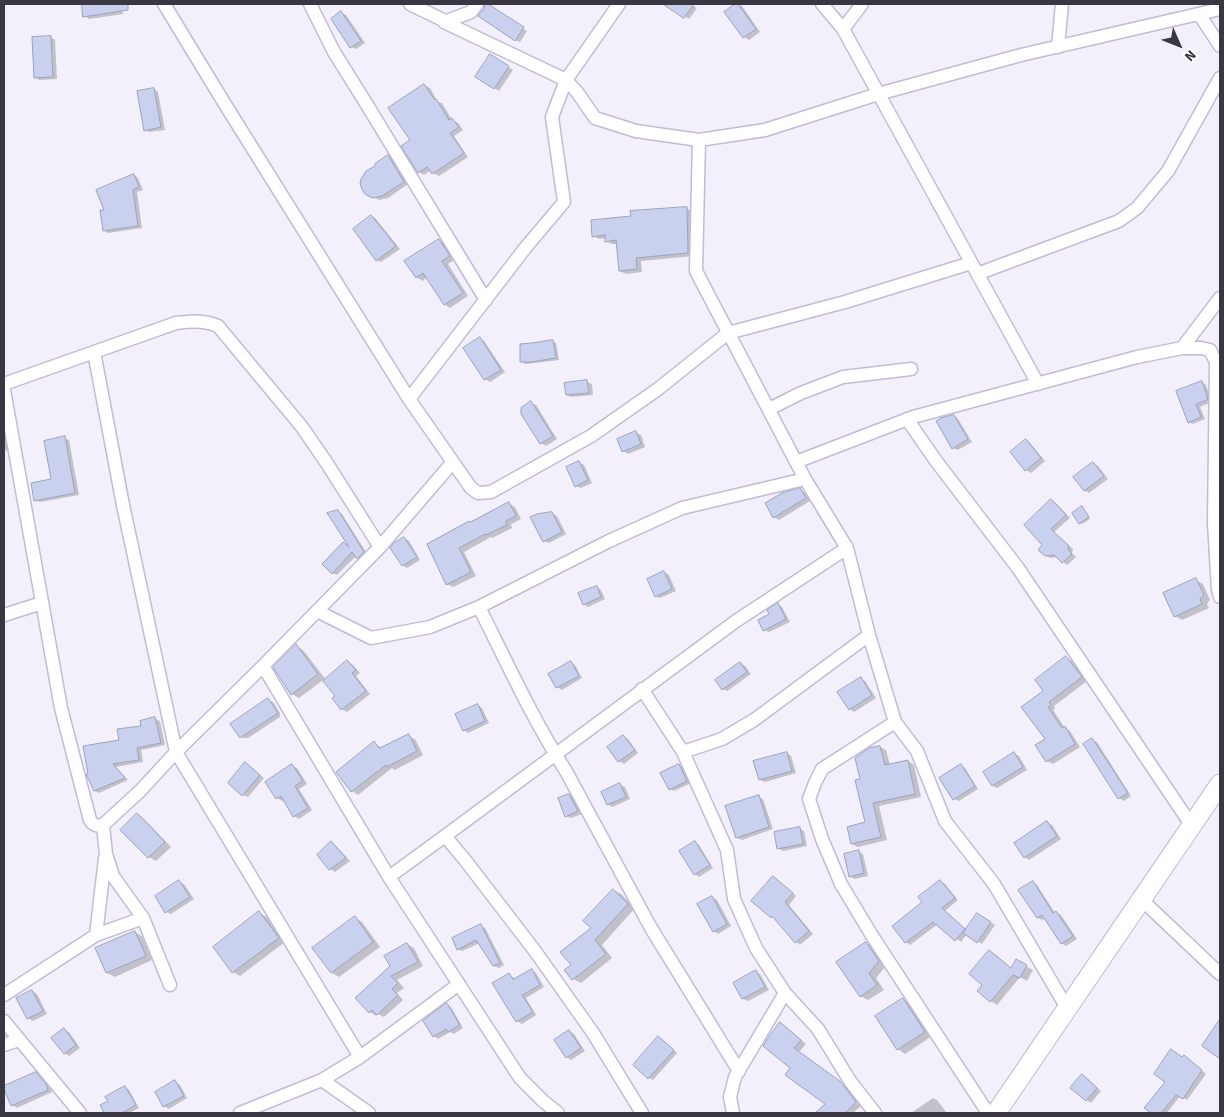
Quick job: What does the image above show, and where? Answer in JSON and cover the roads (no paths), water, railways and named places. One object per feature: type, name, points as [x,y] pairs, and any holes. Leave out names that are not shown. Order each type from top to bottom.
[{"type":"main road","points":[[996,1113],[1192,826],[1219,790]]},
{"type":"street","points":[[164,4],[409,399],[452,463],[471,488],[478,493],[491,492],[590,436],[658,389],[728,333],[845,302],[971,263]]},
{"type":"street","points":[[310,4],[334,52],[486,300]]},
{"type":"street","points":[[410,4],[566,80],[595,118],[636,131],[699,140],[765,130],[878,94],[1021,55],[1220,9]]},
{"type":"street","points":[[444,22],[470,12],[477,4]]},
{"type":"street","points":[[409,399],[564,202],[552,117],[566,80],[619,4]]},
{"type":"street","points":[[822,4],[843,29],[1038,384]]},
{"type":"street","points":[[843,29],[862,4]]},
{"type":"street","points":[[1058,47],[1062,4]]},
{"type":"street","points":[[1199,14],[1220,46]]},
{"type":"street","points":[[977,274],[1119,221],[1137,208],[1168,171],[1220,78]]},
{"type":"street","points":[[699,140],[696,271],[796,462],[847,548],[894,722],[917,752],[945,821],[994,884],[1067,1008]]},
{"type":"street","points":[[1182,348],[1220,298]]},
{"type":"street","points":[[4,384],[176,323],[194,320],[218,326],[302,426],[380,547]]},
{"type":"street","points":[[796,462],[907,419],[1137,357],[1182,348],[1210,350],[1216,362],[1214,523],[1220,597]]},
{"type":"street","points":[[94,352],[123,505],[176,752],[360,1056]]},
{"type":"street","points":[[769,409],[800,393],[842,376],[912,369]]},
{"type":"street","points":[[4,390],[61,708],[90,820],[98,826],[103,825],[140,791],[176,752],[317,612],[380,547],[452,463]]},
{"type":"street","points":[[907,419],[936,461],[1018,568],[1192,826]]},
{"type":"street","points":[[317,612],[371,638],[430,627],[479,607],[609,540],[682,508],[805,478]]},
{"type":"street","points":[[389,877],[736,621],[847,548]]},
{"type":"street","points":[[4,615],[42,603]]},
{"type":"street","points":[[479,607],[528,706],[567,773],[651,928],[739,1071]]},
{"type":"street","points":[[683,752],[722,739],[754,720],[869,635]]},
{"type":"street","points":[[263,666],[389,877],[520,1078],[558,1113]]},
{"type":"street","points":[[642,689],[683,752],[726,850],[734,899],[756,948],[785,993],[818,1029],[850,1081],[875,1113]]},
{"type":"street","points":[[894,722],[822,769],[814,783],[809,799],[822,839],[841,884],[876,942],[988,1113]]},
{"type":"street","points":[[103,825],[106,854],[113,876],[143,918],[170,985]]},
{"type":"street","points":[[445,836],[536,951],[593,1033],[642,1113]]},
{"type":"street","points":[[96,935],[106,854]]},
{"type":"street","points":[[1142,900],[1220,974]]},
{"type":"street","points":[[4,995],[96,935],[143,918]]},
{"type":"street","points":[[240,1113],[322,1080],[360,1056],[459,984]]},
{"type":"street","points":[[733,1113],[730,1097],[735,1077],[785,993]]},
{"type":"street","points":[[4,1021],[80,1113]]},
{"type":"street","points":[[4,1045],[19,1040]]},
{"type":"street","points":[[322,1080],[369,1113]]}]
